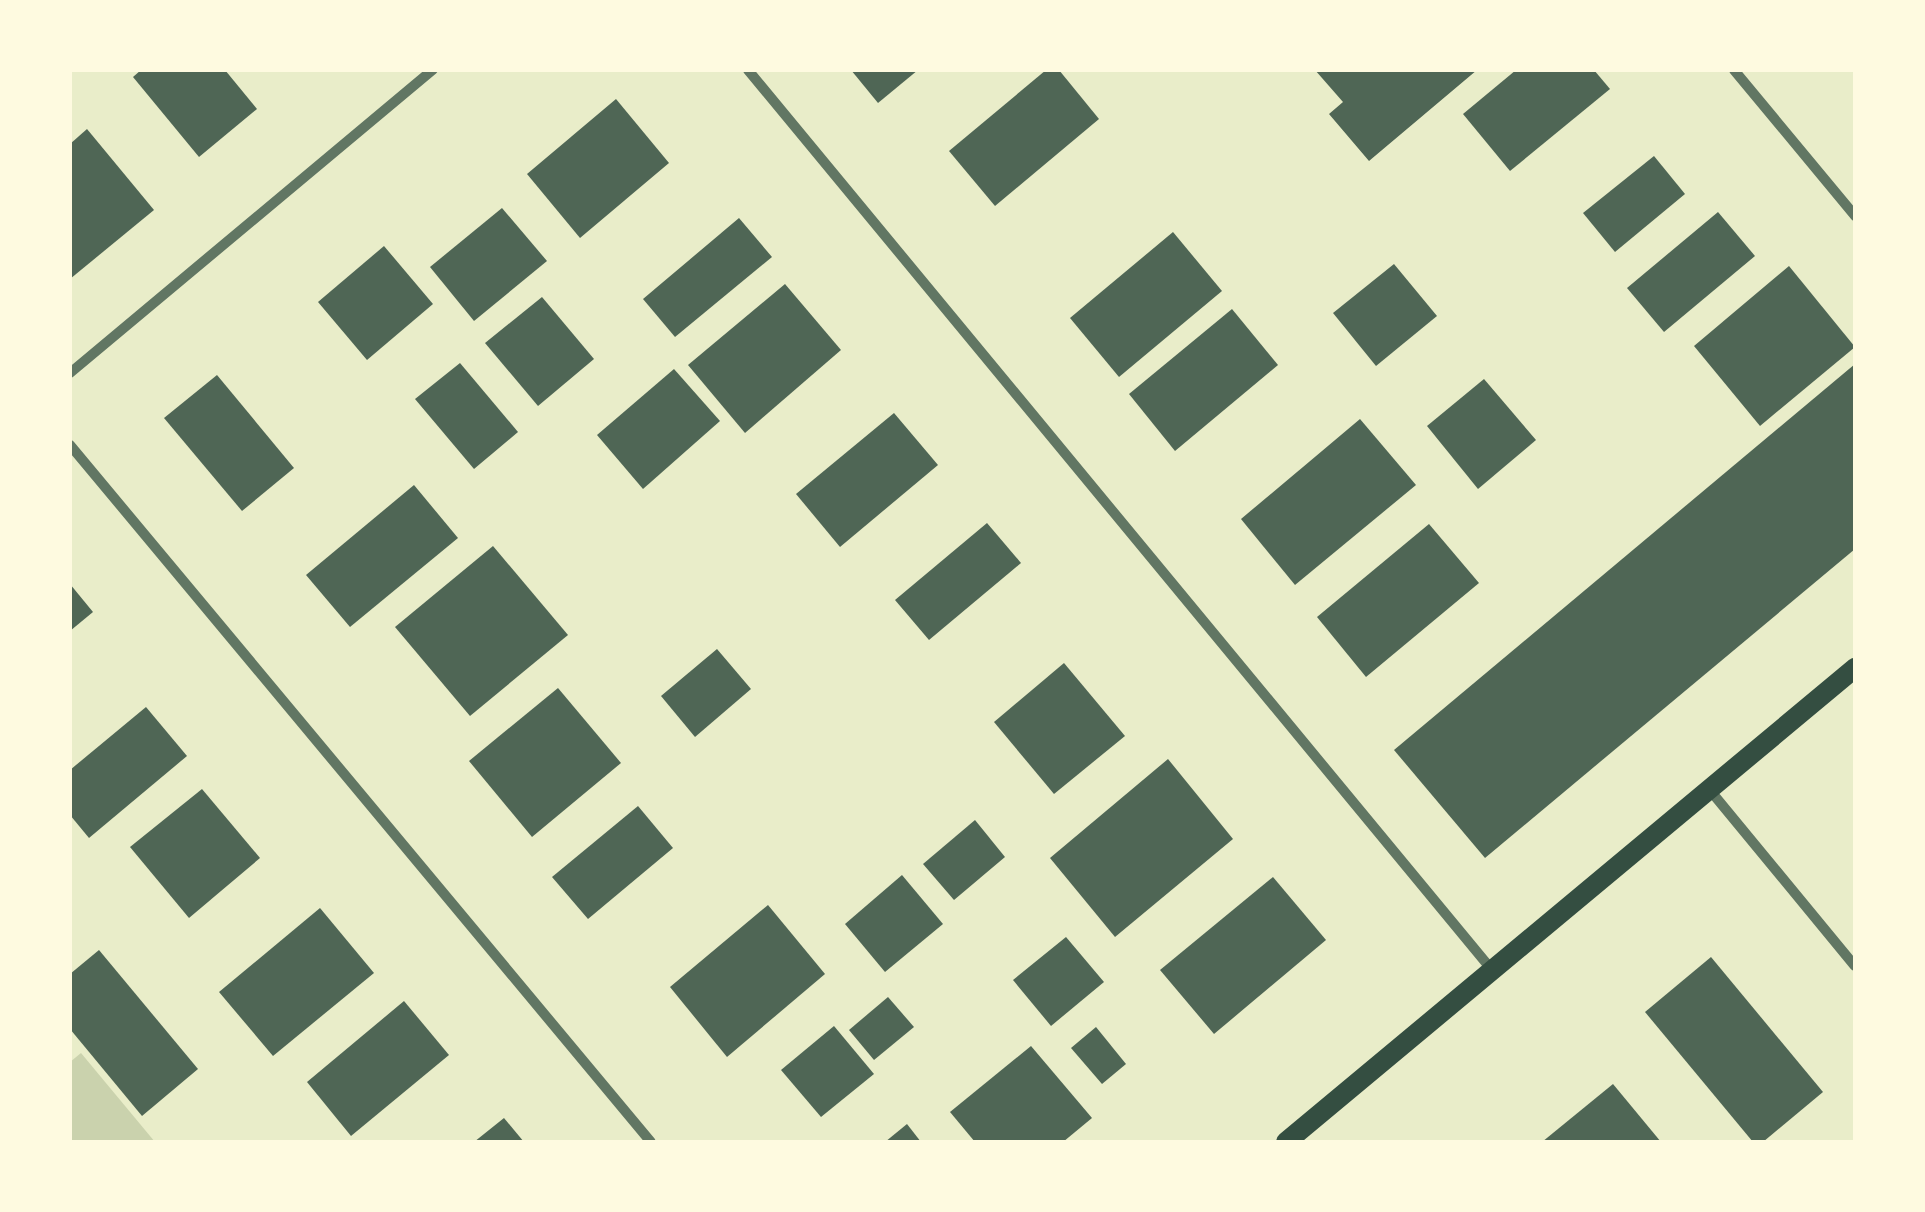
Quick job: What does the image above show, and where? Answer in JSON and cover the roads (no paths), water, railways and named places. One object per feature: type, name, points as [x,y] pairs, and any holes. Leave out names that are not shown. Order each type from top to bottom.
[{"type":"main road","points":[[1286,1142],[1855,668]]},
{"type":"street","points":[[70,373],[433,70]]},
{"type":"street","points":[[748,70],[1492,970]]},
{"type":"street","points":[[1734,70],[1855,216]]},
{"type":"street","points":[[70,445],[650,1142]]},
{"type":"street","points":[[1709,789],[1855,966]]}]
